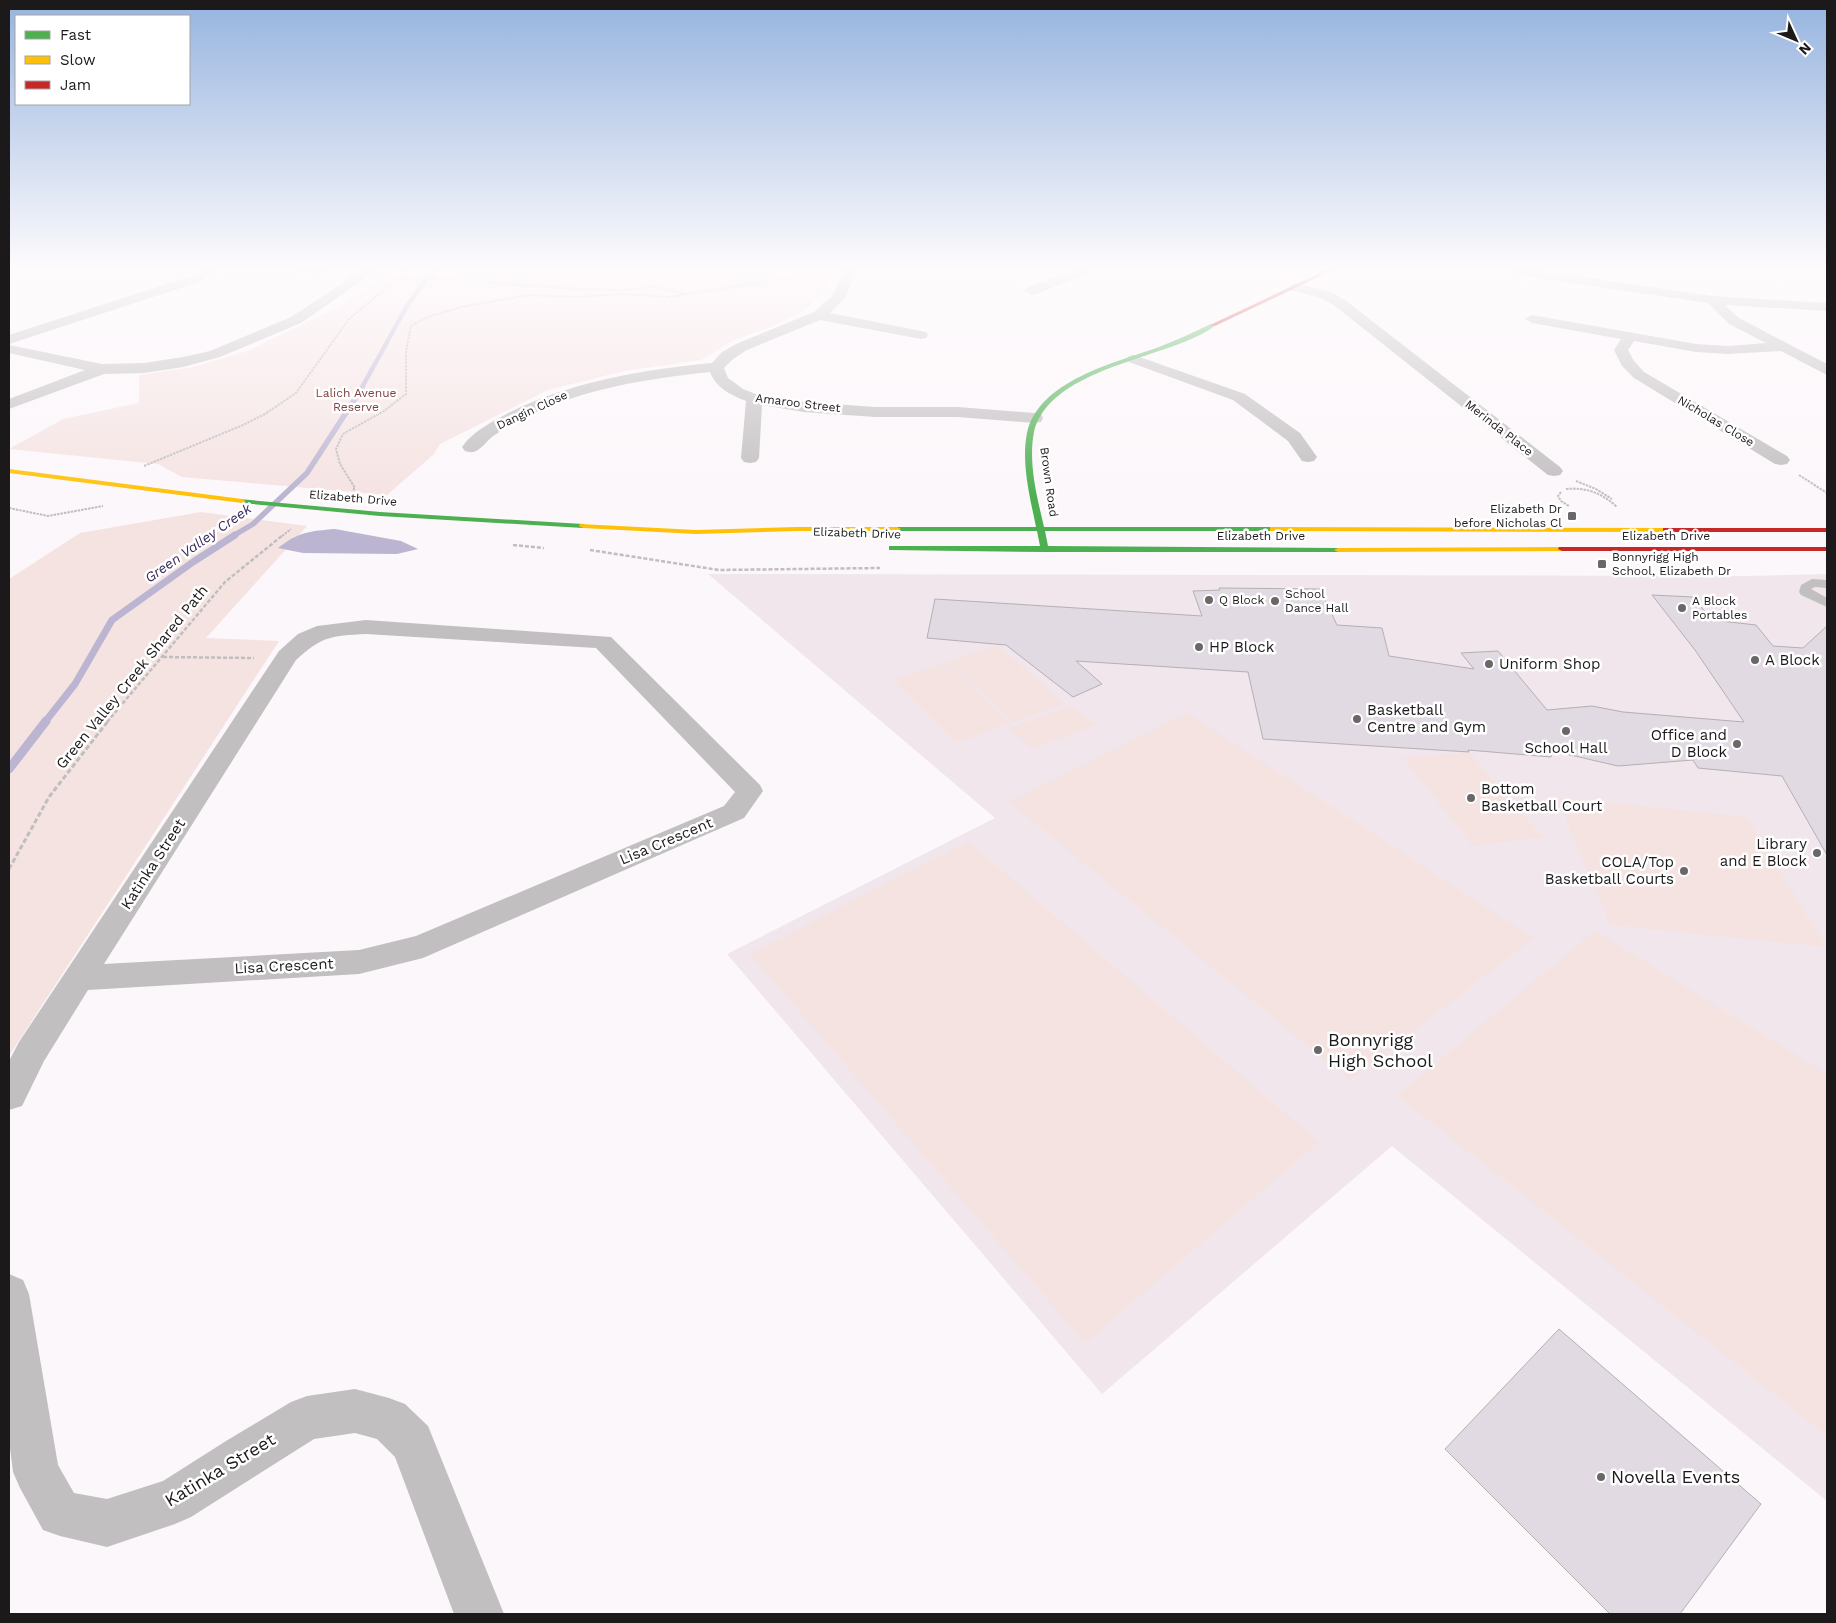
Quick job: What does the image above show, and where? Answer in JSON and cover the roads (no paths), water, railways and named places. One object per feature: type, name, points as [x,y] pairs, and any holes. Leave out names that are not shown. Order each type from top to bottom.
[{"type":"main road","points":[[1035,418],[1049,402],[1068,386],[1163,347]]},
{"type":"main road","name":"Brown Road","points":[[1035,418],[1029,451],[1045,550]]},
{"type":"main road","name":"Elizabeth Drive","points":[[9,471],[219,500],[303,508],[544,525],[696,532],[796,529],[1827,530]]},
{"type":"main road","name":"Elizabeth Drive","points":[[696,532],[768,542]]},
{"type":"main road","name":"Elizabeth Drive","points":[[884,548],[1045,550],[1827,549]]},
{"type":"street","points":[[9,349],[102,369],[144,368],[183,362],[215,354],[232,347]]},
{"type":"street","points":[[716,367],[724,357],[742,347]]},
{"type":"street","name":"Merinda Place","points":[[1397,347],[1554,471]]},
{"type":"street","name":"Nicholas Close","points":[[1623,347],[1621,350],[1627,363],[1639,375],[1781,460]]},
{"type":"street","points":[[1697,347],[1719,350],[1781,347],[1827,370]]},
{"type":"street","points":[[1134,359],[1239,397],[1294,437],[1308,457]]},
{"type":"street","name":"Amaroo Street","points":[[716,367],[720,380],[736,392],[754,399],[804,407],[866,411],[958,412],[1035,418]]},
{"type":"street","name":"Dangin Close","points":[[471,447],[486,432],[560,395],[642,374],[716,367]]},
{"type":"street","points":[[9,404],[102,369]]},
{"type":"street","points":[[750,458],[754,399]]},
{"type":"street","name":"Lisa Crescent","points":[[80,978],[359,962],[423,946],[734,812],[750,791],[603,642],[366,627],[325,632],[297,648]]},
{"type":"street","name":"Katinka Street","points":[[9,1094],[31,1052],[297,648]]},
{"type":"street","name":"Katinka Street","points":[[9,1294],[36,1472],[60,1514],[107,1523],[175,1501],[242,1456],[307,1418],[355,1411],[389,1420],[412,1442],[479,1614]]},
{"type":"lane","points":[[1827,584],[1812,583],[1805,588],[1805,592],[1827,603]]},
{"type":"waterway","name":"Green Valley Creek","points":[[361,389],[384,347]]},
{"type":"waterway","name":"Green Valley Creek","points":[[233,536],[253,524],[307,473],[362,388]]},
{"type":"waterway","name":"Green Valley Creek","points":[[45,722],[75,684],[112,620],[193,562],[235,535]]},
{"type":"waterway","name":"Green Valley Creek","points":[[9,769],[46,721]]},
{"type":"place","name":"Elizabeth Dr before Nicholas Cl","points":[[1572,516]]},
{"type":"place","name":"Bonnyrigg High School, Elizabeth Dr","points":[[1602,564]]},
{"type":"place","name":"Q Block","points":[[1209,600]]},
{"type":"place","name":"School Dance Hall","points":[[1275,601]]},
{"type":"place","name":"A Block Portables","points":[[1682,608]]},
{"type":"place","name":"HP Block","points":[[1199,647]]},
{"type":"place","name":"A Block","points":[[1755,660]]},
{"type":"place","name":"Uniform Shop","points":[[1489,664]]},
{"type":"place","name":"Basketball Centre and Gym","points":[[1357,719]]},
{"type":"place","name":"School Hall","points":[[1566,731]]},
{"type":"place","name":"Office and D Block","points":[[1737,744]]},
{"type":"place","name":"Bottom Basketball Court","points":[[1471,798]]},
{"type":"place","name":"Library and E Block","points":[[1817,853]]},
{"type":"place","name":"COLA/Top Basketball Courts","points":[[1684,871]]},
{"type":"place","name":"Bonnyrigg High School","points":[[1318,1050]]},
{"type":"place","name":"Novella Events","points":[[1601,1477]]},
{"type":"park label","name":"Lalich Avenue Reserve","points":[[356,400]]}]
